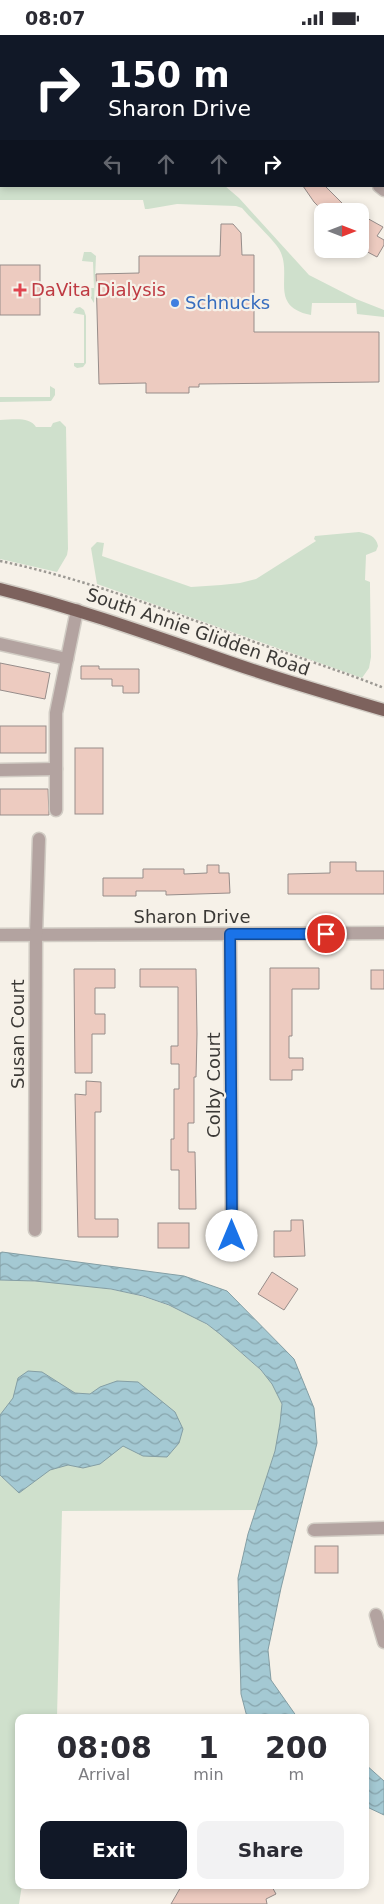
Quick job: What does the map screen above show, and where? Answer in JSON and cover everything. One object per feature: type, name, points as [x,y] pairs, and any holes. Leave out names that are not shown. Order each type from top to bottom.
[{"type":"main road","name":"South Annie Glidden Road","points":[[0,589],[77,610],[149,633],[290,683],[384,710]]},
{"type":"street","points":[[56,810],[56,713],[77,610]]},
{"type":"street","points":[[0,643],[67,659]]},
{"type":"street","points":[[0,770],[56,769]]},
{"type":"street","name":"Susan Court","points":[[35,1230],[36,935],[39,839]]},
{"type":"street","name":"Sharon Drive","points":[[0,935],[384,933]]},
{"type":"street","name":"Colby Court","points":[[230,934],[232,1236]]},
{"type":"street","points":[[314,1530],[384,1528]]},
{"type":"street","points":[[376,1615],[384,1642]]},
{"type":"path","points":[[0,561],[78,579],[350,674],[384,688]]},
{"type":"green space","points":[[0,187],[226,187],[239,198],[309,275],[356,299],[384,310],[384,317],[357,314],[356,303],[312,303],[311,315],[298,311],[285,297],[283,259],[279,249],[242,208],[236,206],[177,204],[145,209],[143,200],[0,200]]},
{"type":"green space","points":[[84,252],[91,252],[96,256],[94,303],[89,295],[83,294],[81,288],[94,288],[93,262],[82,261]]},
{"type":"green space","points":[[80,307],[84,310],[86,316],[86,363],[83,367],[77,368],[74,366],[74,363],[84,363],[84,315],[73,313],[76,308]]},
{"type":"green space","points":[[50,386],[55,389],[55,395],[51,401],[0,402],[0,397],[50,397]]},
{"type":"green space","points":[[0,420],[25,420],[36,427],[51,427],[53,423],[60,421],[66,427],[68,549],[67,555],[57,572],[0,559]]},
{"type":"green space","points":[[359,532],[372,536],[378,546],[376,551],[366,555],[365,580],[370,582],[371,657],[369,668],[362,678],[97,584],[91,548],[97,542],[104,543],[102,556],[191,587],[240,583],[256,579],[316,541],[314,539],[315,536]]},
{"type":"green space","points":[[0,1280],[53,1282],[106,1289],[158,1301],[206,1324],[269,1379],[281,1399],[282,1418],[277,1445],[257,1510],[62,1511],[57,1714],[15,1714],[15,1889],[21,1889],[19,1904],[0,1904]]},
{"type":"water","points":[[0,1253],[184,1276],[227,1291],[294,1359],[314,1408],[317,1443],[281,1588],[268,1650],[271,1680],[295,1714],[246,1714],[241,1694],[238,1578],[248,1534],[275,1451],[280,1423],[282,1404],[272,1384],[261,1370],[207,1324],[169,1305],[143,1296],[111,1289],[35,1281],[0,1280]]},
{"type":"water","points":[[28,1371],[42,1372],[75,1393],[90,1394],[100,1387],[117,1381],[138,1382],[175,1412],[183,1429],[179,1443],[167,1457],[143,1456],[123,1446],[100,1464],[83,1468],[68,1465],[50,1470],[19,1493],[0,1475],[0,1415],[13,1398],[18,1378]]},
{"type":"water","points":[[369,1768],[384,1781],[384,1815],[369,1808]]},
{"type":"building","points":[[304,187],[326,187],[342,203],[315,203]]},
{"type":"building","points":[[369,219],[383,227],[377,236],[384,240],[384,245],[377,257],[369,253]]},
{"type":"building","name":"Schnucks","points":[[221,224],[233,224],[241,233],[242,255],[254,255],[254,332],[379,332],[379,382],[199,384],[199,387],[189,387],[189,393],[146,393],[146,383],[99,384],[96,274],[139,273],[139,256],[220,256]]},
{"type":"building","name":"DaVita Dialysis","points":[[0,265],[40,265],[40,315],[0,315]]},
{"type":"building","points":[[0,663],[50,673],[45,699],[0,690]]},
{"type":"building","points":[[81,666],[99,666],[99,669],[139,669],[139,693],[123,693],[123,686],[112,686],[112,679],[81,679]]},
{"type":"building","points":[[0,726],[46,726],[46,753],[0,753]]},
{"type":"building","points":[[75,748],[103,748],[103,814],[75,814]]},
{"type":"building","points":[[0,789],[48,789],[49,815],[0,815]]},
{"type":"building","points":[[330,862],[356,862],[356,871],[384,871],[384,894],[288,894],[288,874],[330,873]]},
{"type":"building","points":[[207,865],[219,865],[219,873],[229,873],[230,893],[166,895],[166,891],[136,891],[136,896],[103,896],[103,878],[143,878],[143,869],[184,869],[184,874],[207,873]]},
{"type":"building","points":[[270,968],[319,968],[319,989],[292,989],[292,1036],[289,1036],[289,1058],[303,1058],[303,1070],[292,1070],[292,1080],[270,1080]]},
{"type":"building","points":[[74,969],[115,969],[115,988],[95,988],[95,1014],[105,1014],[105,1034],[92,1034],[92,1073],[75,1073]]},
{"type":"building","points":[[140,969],[196,969],[197,1034],[196,1077],[194,1077],[194,1123],[188,1123],[188,1152],[195,1152],[196,1209],[179,1209],[179,1170],[171,1170],[171,1139],[174,1139],[174,1089],[179,1089],[179,1064],[171,1064],[171,1046],[178,1046],[178,987],[140,987]]},
{"type":"building","points":[[371,970],[384,970],[384,989],[371,989]]},
{"type":"building","points":[[86,1081],[101,1082],[101,1112],[95,1112],[95,1219],[118,1219],[118,1237],[78,1237],[75,1094],[86,1095]]},
{"type":"building","points":[[291,1220],[303,1220],[305,1256],[274,1257],[274,1231],[291,1231]]},
{"type":"building","points":[[158,1223],[189,1223],[189,1248],[158,1248]]},
{"type":"building","points":[[272,1272],[298,1289],[284,1310],[258,1294]]},
{"type":"building","points":[[315,1546],[338,1546],[338,1573],[315,1573]]},
{"type":"building","points":[[180,1889],[273,1889],[276,1894],[266,1899],[267,1904],[171,1904]]},
{"type":"place","name":"DaVita Dialysis","points":[[20,290]]},
{"type":"place","name":"Schnucks","points":[[175,303]]},
{"type":"route","points":[[232,1236],[230,934],[326,934]]}]
